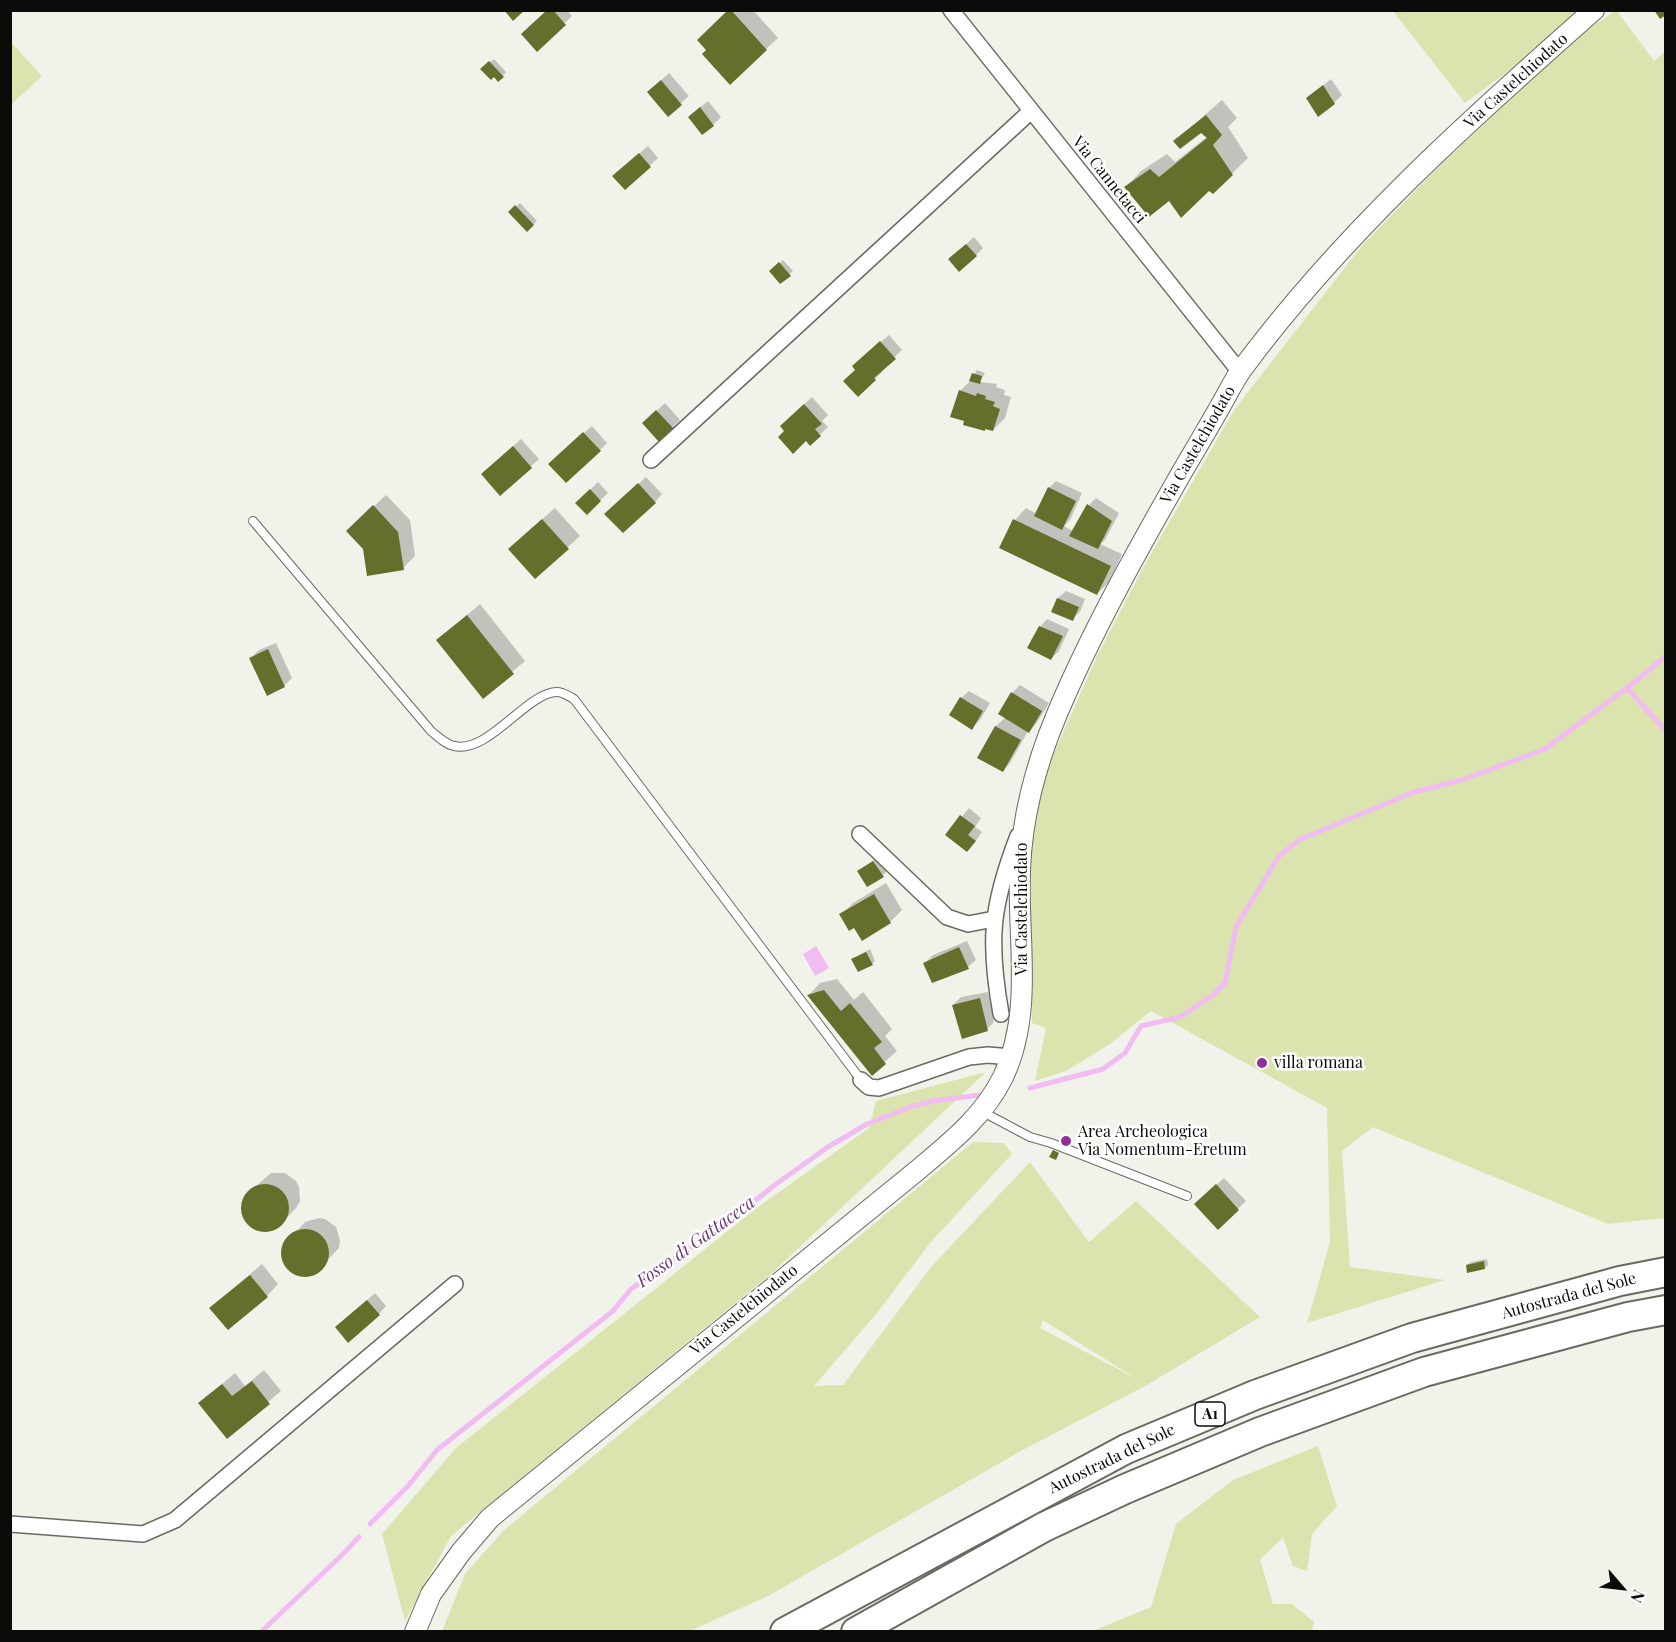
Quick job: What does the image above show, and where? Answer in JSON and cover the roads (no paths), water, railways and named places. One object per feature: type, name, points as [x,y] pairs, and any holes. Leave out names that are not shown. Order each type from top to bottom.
[{"type":"highway","name":"Autostrada del Sole","points":[[785,1632],[1126,1449],[1255,1395],[1412,1338],[1620,1281],[1665,1272]]},
{"type":"highway","name":"Autostrada del Sole","points":[[856,1632],[1044,1527],[1125,1489],[1260,1432],[1424,1372],[1628,1317],[1665,1310]]},
{"type":"street","name":"Via Cannetacci","points":[[951,10],[1240,372]]},
{"type":"street","name":"Via Castelchiodato","points":[[415,1632],[431,1594],[461,1552],[490,1518],[919,1169],[960,1134],[981,1112],[1004,1075],[1016,1038],[1021,1006],[1022,964],[1019,889],[1024,821],[1033,782],[1042,753],[1079,666],[1134,558],[1240,372],[1311,282],[1379,210],[1502,91],[1594,10]]},
{"type":"street","points":[[651,460],[1031,111]]},
{"type":"street","points":[[1001,1014],[993,959],[994,919],[1001,884],[1024,821]]},
{"type":"street","points":[[860,834],[947,917],[968,924],[994,919]]},
{"type":"street","points":[[861,1080],[869,1087],[879,1088],[969,1057],[988,1055],[1011,1057]]},
{"type":"street","points":[[10,1524],[143,1534],[175,1520],[455,1284]]},
{"type":"lane","points":[[253,521],[431,731],[446,743],[461,747],[477,743],[545,694],[560,692],[574,699],[861,1080]]},
{"type":"lane","points":[[981,1112],[1030,1137],[1187,1196]]},
{"type":"waterway","points":[[1030,1088],[1103,1069],[1125,1053],[1141,1026],[1180,1017],[1213,995],[1225,983],[1236,927],[1279,856],[1299,840],[1411,793],[1465,779],[1545,749],[1666,656]]},
{"type":"waterway","points":[[1627,688],[1666,731]]},
{"type":"waterway","name":"Fosso di Gattaceca","points":[[370,1524],[408,1486],[437,1450],[613,1311],[631,1289],[727,1223],[828,1147],[867,1124],[913,1106],[980,1095]]},
{"type":"waterway","name":"Fosso di Gattaceca","points":[[261,1632],[359,1537]]},
{"type":"place","name":"villa romana","points":[[1262,1063]]},
{"type":"place","name":"Area Archeologica Via Nomentum-Eretum","points":[[1066,1141]]}]
